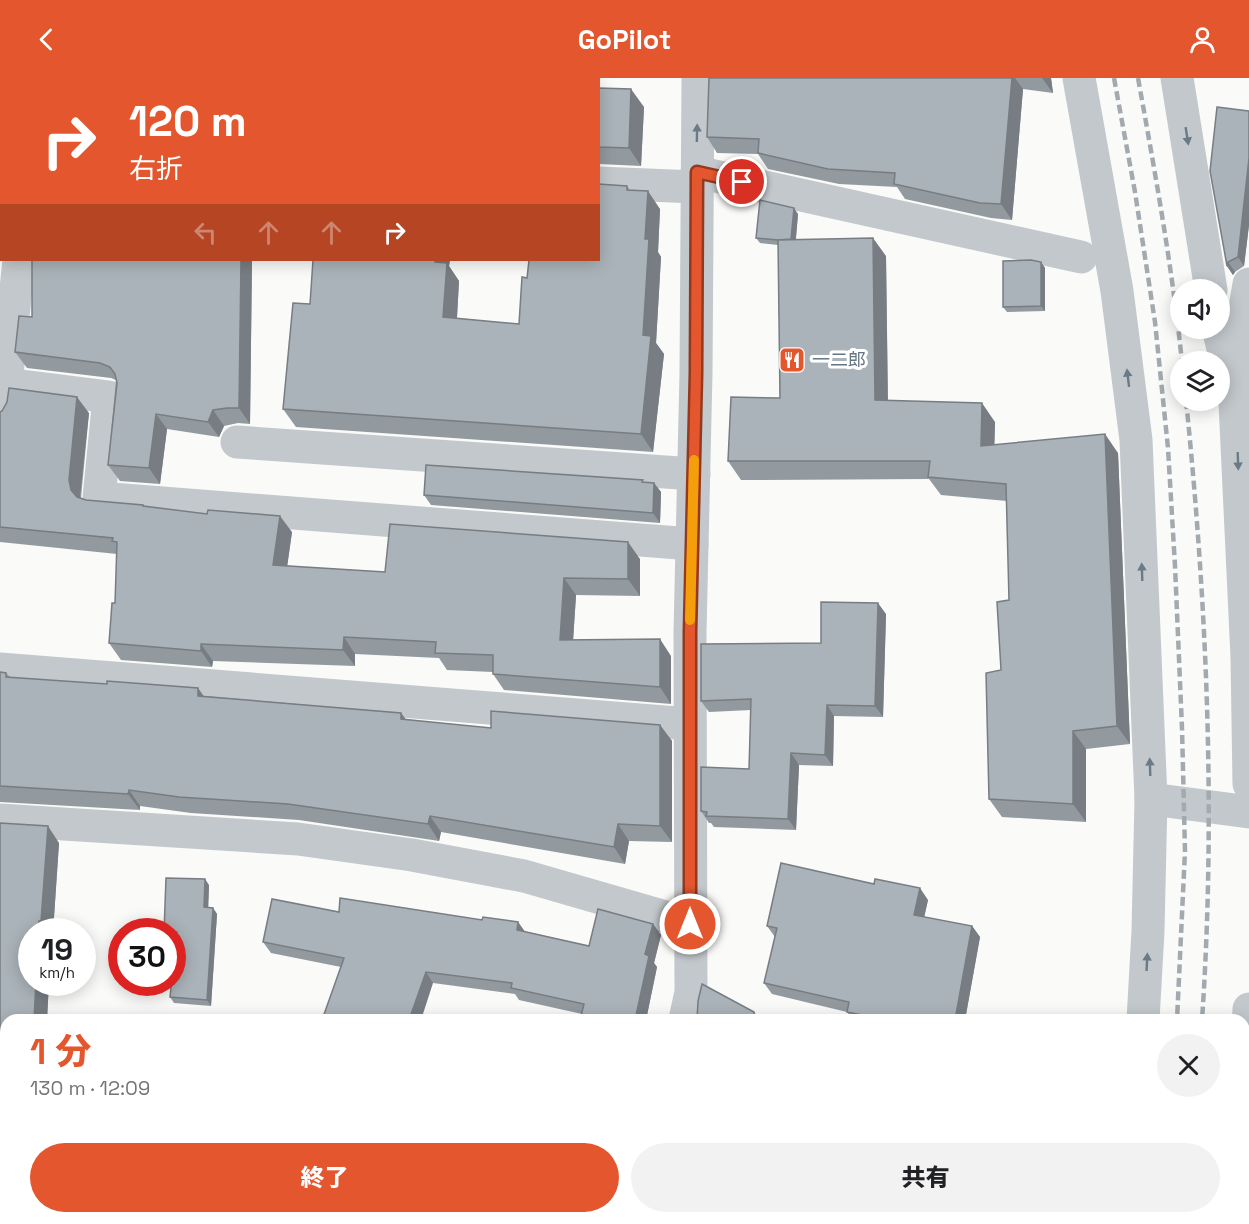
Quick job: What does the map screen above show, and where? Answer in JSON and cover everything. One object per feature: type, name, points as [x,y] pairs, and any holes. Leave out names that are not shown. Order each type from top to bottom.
[{"type":"street","points":[[686,1014],[691,992],[690,632],[696,373],[698,78]]},
{"type":"street","points":[[1078,78],[1117,291],[1136,440],[1151,800],[1143,1014]]},
{"type":"street","points":[[1177,78],[1209,279]]},
{"type":"street","points":[[600,183],[697,179],[1081,257]]},
{"type":"street","points":[[19,261],[3,400],[110,397],[99,498],[692,544]]},
{"type":"street","points":[[1248,300],[1236,403],[1248,657],[1249,784]]},
{"type":"street","points":[[1221,339],[1236,403]]},
{"type":"street","points":[[237,441],[694,474]]},
{"type":"street","points":[[0,669],[690,724]]},
{"type":"street","points":[[1151,800],[1249,812]]},
{"type":"street","points":[[0,820],[298,839],[412,855],[524,876],[690,924]]},
{"type":"building","points":[[709,78],[1012,78],[1001,204],[980,203],[894,184],[895,173],[828,169],[758,153],[759,139],[707,137]]},
{"type":"building","points":[[600,88],[631,89],[629,148],[600,147]]},
{"type":"building","points":[[1217,107],[1249,111],[1249,158],[1238,257],[1228,262],[1227,266],[1210,171]]},
{"type":"building","points":[[600,184],[627,186],[627,190],[648,191],[645,239],[649,239],[643,335],[651,336],[641,434],[283,409],[293,303],[310,304],[313,261],[435,261],[447,263],[443,317],[519,324],[522,277],[527,278],[529,261],[600,261]]},
{"type":"building","points":[[760,200],[794,208],[791,239],[756,238]]},
{"type":"building","points":[[873,238],[875,400],[982,403],[981,446],[1105,434],[1117,726],[1073,731],[1073,804],[989,799],[986,673],[1001,670],[997,602],[1009,600],[1006,484],[928,477],[930,461],[728,461],[731,397],[780,398],[778,240]]},
{"type":"building","points":[[32,261],[241,261],[239,408],[213,410],[208,422],[156,414],[149,468],[108,465],[117,383],[115,374],[110,367],[100,363],[15,352],[19,316],[32,317]]},
{"type":"building","points":[[1003,261],[1041,262],[1041,306],[1003,307]]},
{"type":"building","points":[[9,388],[77,397],[69,480],[71,490],[77,497],[86,500],[207,514],[208,510],[280,516],[273,565],[385,572],[390,524],[628,542],[628,579],[564,578],[560,640],[660,639],[660,687],[493,674],[493,655],[435,653],[436,642],[344,637],[343,650],[201,644],[201,651],[109,643],[112,603],[115,603],[117,542],[112,541],[113,538],[0,527],[0,412],[7,402]]},
{"type":"building","points":[[426,465],[643,480],[642,482],[654,483],[653,513],[424,495]]},
{"type":"building","points":[[821,602],[878,603],[875,706],[827,705],[825,755],[791,753],[788,819],[706,816],[707,812],[701,811],[701,767],[749,769],[751,699],[701,701],[701,644],[821,643]]},
{"type":"building","points":[[0,672],[6,673],[6,677],[198,688],[198,696],[401,713],[401,719],[491,728],[491,711],[660,725],[660,826],[618,824],[614,847],[430,816],[428,824],[288,804],[179,797],[129,790],[128,794],[0,786]]},
{"type":"building","points":[[0,823],[48,826],[41,918],[18,918],[18,996],[35,996],[34,1014],[0,1014]]},
{"type":"building","points":[[781,863],[874,884],[875,879],[920,888],[914,915],[972,926],[956,1014],[857,1014],[847,1012],[849,1002],[764,983],[777,928],[767,926]]},
{"type":"building","points":[[166,878],[205,879],[204,907],[213,908],[207,1000],[170,997],[186,996],[186,918],[165,918]]},
{"type":"building","points":[[340,898],[482,920],[483,917],[518,922],[517,930],[589,946],[598,909],[653,924],[645,954],[649,956],[636,1014],[582,1014],[584,1004],[511,988],[512,983],[426,972],[411,1014],[324,1014],[344,958],[263,942],[272,899],[339,912]]},
{"type":"building","points":[[702,984],[754,1014],[697,1014]]},
{"type":"railway","points":[[1114,78],[1135,192],[1155,322],[1168,448],[1182,728],[1185,851],[1177,1014]]},
{"type":"railway","points":[[1138,78],[1157,184],[1181,351]]},
{"type":"railway","points":[[1187,411],[1204,632],[1209,788],[1202,1014]]},
{"type":"slow traffic","points":[[690,620],[694,460]]},
{"type":"place","name":"一二郎","points":[[792,360]]},
{"type":"route","points":[[690,924],[690,632],[696,373],[697,172],[742,182]]}]
